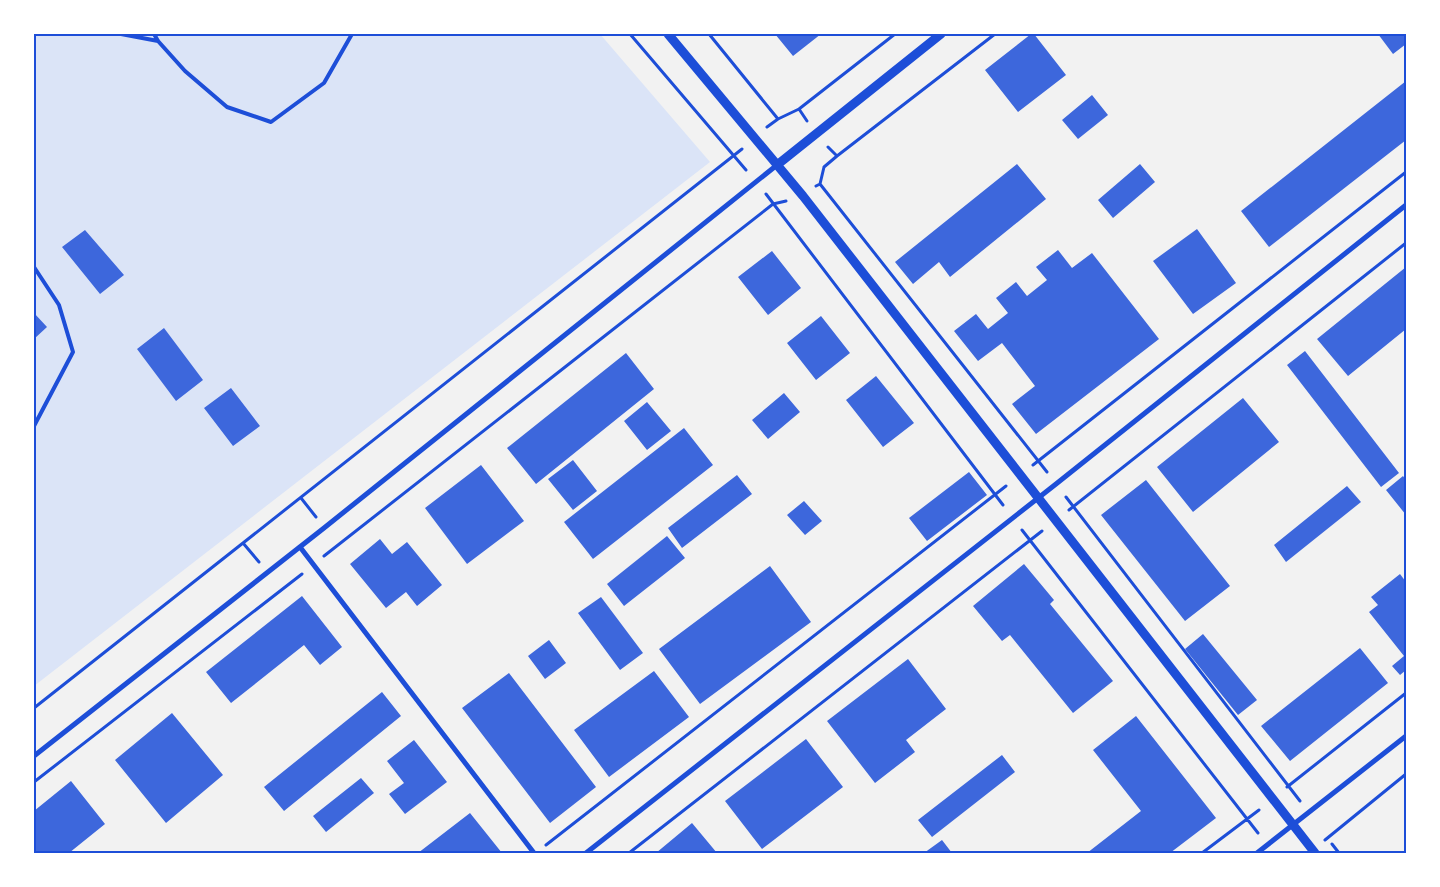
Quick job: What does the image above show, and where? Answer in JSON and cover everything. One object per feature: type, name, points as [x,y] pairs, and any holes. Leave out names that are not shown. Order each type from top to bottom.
[{"type":"street","points":[[668,34],[809,204],[1039,497],[1313,852]]},
{"type":"street","points":[[34,756],[300,547],[940,34]]},
{"type":"street","points":[[586,853],[1056,484],[1406,205]]},
{"type":"street","points":[[300,547],[534,853]]},
{"type":"street","points":[[1257,853],[1406,736]]},
{"type":"lane","points":[[121,34],[158,40]]},
{"type":"lane","points":[[154,34],[185,71],[227,107],[271,122],[324,84],[352,34]]},
{"type":"lane","points":[[34,267],[60,305],[73,352],[34,426]]},
{"type":"path","points":[[630,34],[734,156]]},
{"type":"path","points":[[709,34],[778,119]]},
{"type":"path","points":[[34,708],[734,156],[778,119],[799,109],[895,34]]},
{"type":"path","points":[[837,156],[995,34]]},
{"type":"path","points":[[534,853],[1021,475],[1406,172]]},
{"type":"path","points":[[820,184],[1056,484],[1339,853]]},
{"type":"path","points":[[34,782],[774,204]]},
{"type":"path","points":[[629,853],[1056,520],[1406,243]]},
{"type":"path","points":[[1202,853],[1406,693]]},
{"type":"path","points":[[1313,852],[1327,838],[1406,774]]},
{"type":"shaded area","points":[[34,34],[600,34],[710,162],[34,686]]},
{"type":"building","points":[[775,34],[821,34],[793,56]]},
{"type":"building","points":[[1031,34],[1034,34],[1066,75],[1018,112],[985,70]]},
{"type":"building","points":[[1378,34],[1405,34],[1406,44],[1393,54]]},
{"type":"building","points":[[1406,81],[1406,140],[1269,247],[1241,211]]},
{"type":"building","points":[[1092,95],[1108,115],[1078,139],[1062,120]]},
{"type":"building","points":[[1017,164],[1046,199],[950,277],[939,262],[913,284],[895,262]]},
{"type":"building","points":[[1140,164],[1155,182],[1113,218],[1098,200]]},
{"type":"building","points":[[1197,229],[1236,283],[1193,314],[1153,261]]},
{"type":"building","points":[[85,230],[124,275],[100,294],[62,247]]},
{"type":"building","points":[[1058,250],[1072,268],[1092,253],[1159,339],[1036,434],[1012,404],[1035,386],[1002,343],[978,361],[954,331],[976,314],[988,329],[1008,313],[996,298],[1016,282],[1027,296],[1047,280],[1036,267]]},
{"type":"building","points":[[772,251],[801,288],[768,315],[738,277]]},
{"type":"building","points":[[1406,267],[1406,329],[1348,376],[1317,339]]},
{"type":"building","points":[[34,313],[47,327],[34,339]]},
{"type":"building","points":[[821,316],[850,353],[816,380],[787,343]]},
{"type":"building","points":[[164,328],[203,380],[176,401],[137,349]]},
{"type":"building","points":[[1305,351],[1399,473],[1381,487],[1287,365]]},
{"type":"building","points":[[626,353],[654,389],[536,484],[507,448]]},
{"type":"building","points":[[876,376],[914,423],[883,447],[846,400]]},
{"type":"building","points":[[231,388],[260,426],[233,446],[204,408]]},
{"type":"building","points":[[784,393],[800,412],[768,439],[752,420]]},
{"type":"building","points":[[1243,398],[1279,442],[1193,512],[1157,467]]},
{"type":"building","points":[[647,402],[671,431],[647,450],[624,421]]},
{"type":"building","points":[[684,428],[713,465],[593,559],[564,522]]},
{"type":"building","points":[[573,460],[597,491],[573,510],[548,479]]},
{"type":"building","points":[[481,465],[524,521],[467,564],[425,508]]},
{"type":"building","points":[[969,472],[987,495],[927,541],[909,518]]},
{"type":"building","points":[[737,475],[752,494],[682,548],[668,528]]},
{"type":"building","points":[[1403,476],[1406,480],[1406,515],[1386,490]]},
{"type":"building","points":[[1146,480],[1230,586],[1185,621],[1101,515]]},
{"type":"building","points":[[1347,486],[1361,502],[1286,562],[1274,545]]},
{"type":"building","points":[[804,501],[822,521],[805,535],[787,515]]},
{"type":"building","points":[[667,536],[685,558],[624,606],[607,584]]},
{"type":"building","points":[[380,539],[392,554],[407,542],[442,585],[417,606],[406,592],[386,608],[350,564]]},
{"type":"building","points":[[1024,564],[1054,600],[1050,604],[1113,681],[1073,713],[1010,635],[1002,641],[973,606]]},
{"type":"building","points":[[770,566],[811,622],[700,704],[659,649]]},
{"type":"building","points":[[1400,574],[1406,582],[1406,670],[1400,675],[1392,666],[1404,656],[1369,612],[1378,605],[1371,597]]},
{"type":"building","points":[[302,596],[342,647],[320,665],[304,645],[231,703],[206,672]]},
{"type":"building","points":[[601,597],[643,653],[620,670],[578,613]]},
{"type":"building","points":[[1203,634],[1257,700],[1238,715],[1185,649]]},
{"type":"building","points":[[549,640],[566,663],[545,679],[528,656]]},
{"type":"building","points":[[1360,648],[1388,683],[1290,761],[1261,726]]},
{"type":"building","points":[[908,659],[946,709],[906,740],[915,752],[875,783],[827,721]]},
{"type":"building","points":[[654,671],[689,717],[609,777],[574,730]]},
{"type":"building","points":[[509,673],[596,787],[550,823],[462,708]]},
{"type":"building","points":[[382,692],[401,716],[284,811],[264,787]]},
{"type":"building","points":[[172,713],[223,775],[166,823],[115,760]]},
{"type":"building","points":[[1136,716],[1216,818],[1170,853],[1087,853],[1141,811],[1093,750]]},
{"type":"building","points":[[806,739],[843,787],[762,849],[725,801]]},
{"type":"building","points":[[414,740],[447,782],[405,814],[389,794],[404,783],[387,761]]},
{"type":"building","points":[[1002,755],[1015,772],[932,837],[918,820]]},
{"type":"building","points":[[361,778],[374,793],[326,832],[313,816]]},
{"type":"building","points":[[71,781],[105,824],[69,853],[34,853],[34,811]]},
{"type":"building","points":[[470,813],[502,853],[418,853]]},
{"type":"building","points":[[692,823],[717,853],[656,853]]},
{"type":"building","points":[[942,840],[952,853],[924,853]]}]
